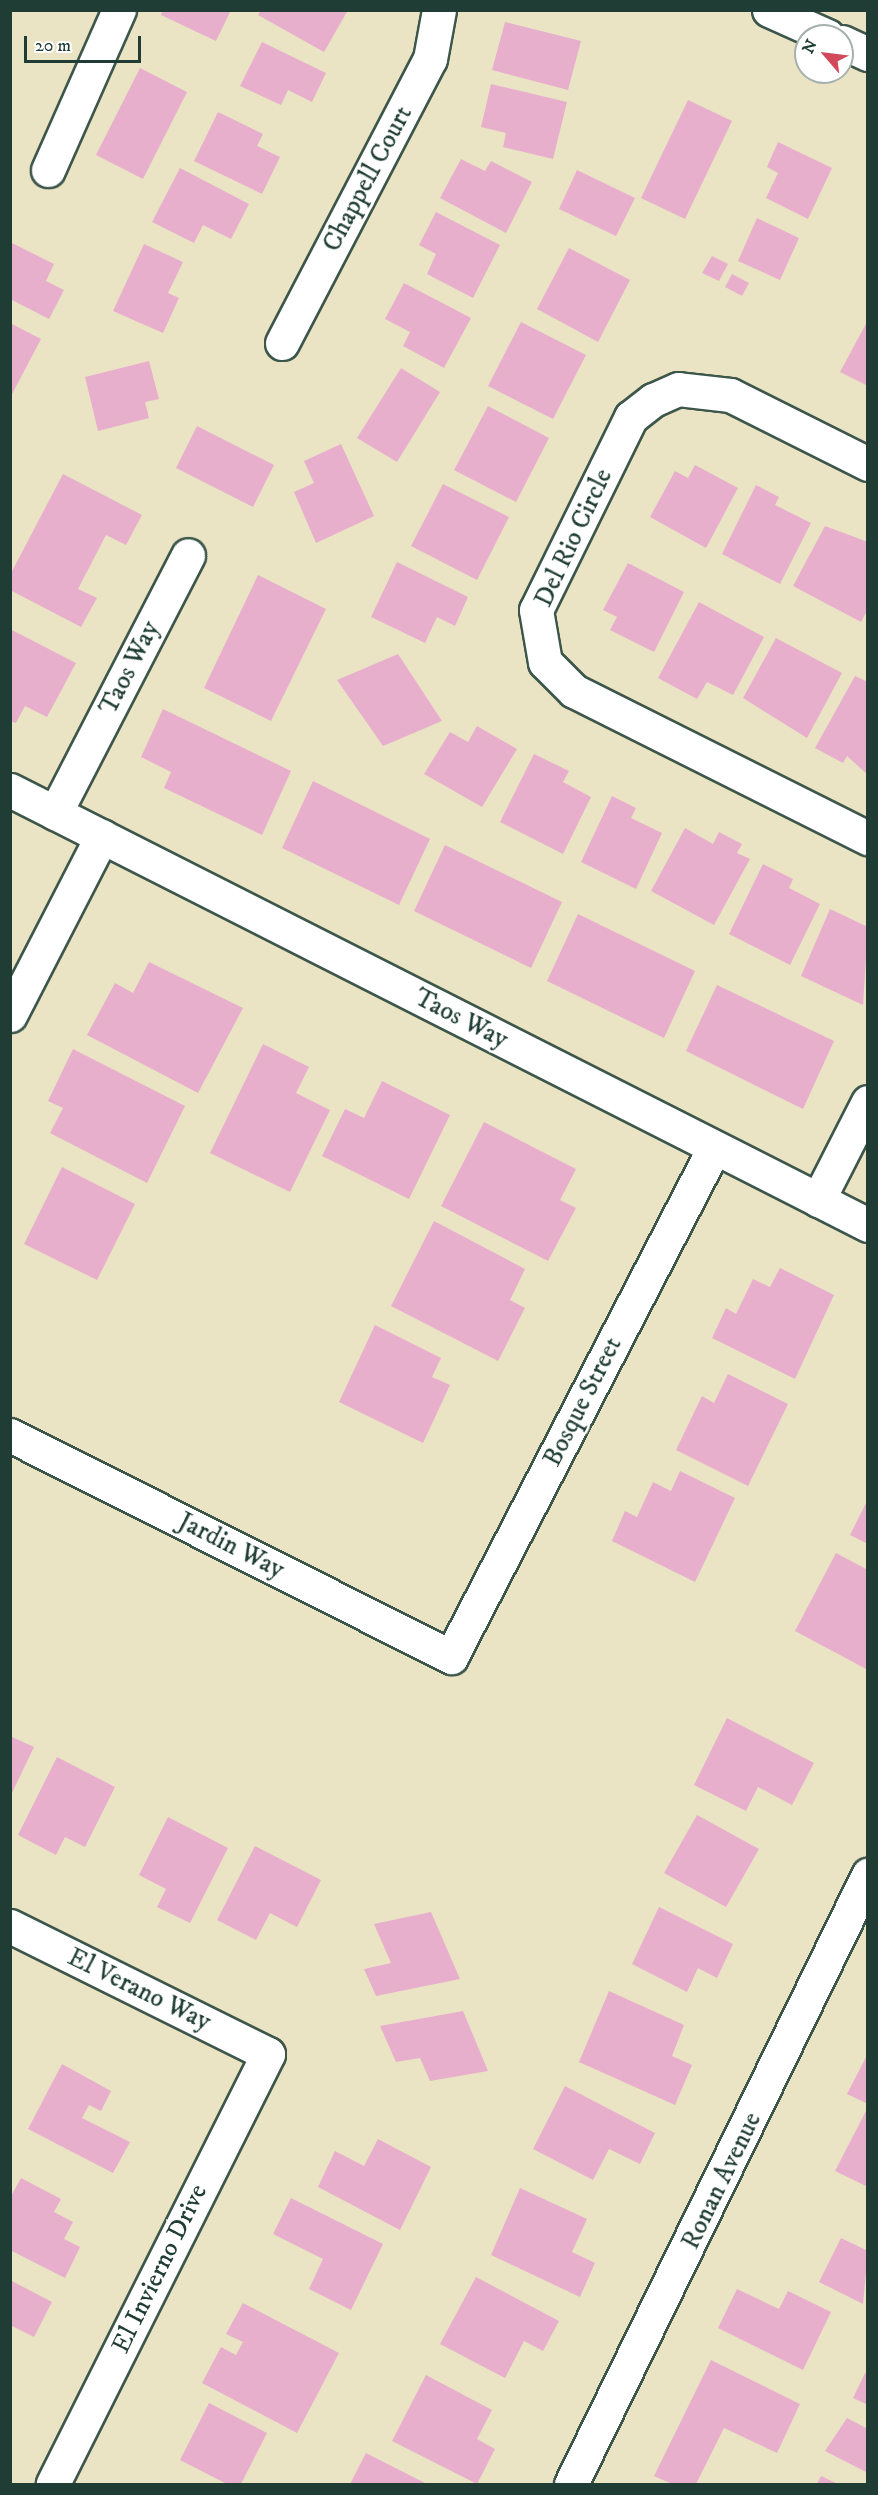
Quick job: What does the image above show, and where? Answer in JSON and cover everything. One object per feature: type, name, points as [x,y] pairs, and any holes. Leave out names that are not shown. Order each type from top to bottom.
[{"type":"street","points":[[48,170],[119,10]]},
{"type":"street","name":"Chappell Court","points":[[282,343],[430,59],[439,10]]},
{"type":"street","points":[[769,10],[800,24]]},
{"type":"street","name":"Del Rio Circle","points":[[867,464],[730,395],[678,389],[653,400],[632,417],[536,610],[545,662],[574,691],[867,838]]},
{"type":"street","name":"Taos Way","points":[[55,813],[188,555]]},
{"type":"street","name":"Taos Way","points":[[10,790],[867,1225]]},
{"type":"street","points":[[10,1015],[102,836]]},
{"type":"street","points":[[818,1200],[867,1102]]},
{"type":"street","name":"Bosque Street","points":[[451,1657],[714,1148]]},
{"type":"street","name":"Jardin Way","points":[[10,1436],[451,1657]]},
{"type":"street","name":"Ronan Avenue","points":[[571,2484],[867,1875]]},
{"type":"street","name":"El Verano Way","points":[[10,1926],[268,2054]]},
{"type":"street","name":"El Invierno Drive","points":[[53,2484],[268,2054]]},
{"type":"building","points":[[163,10],[231,10],[216,41],[161,15]]},
{"type":"building","points":[[261,10],[348,10],[324,52],[258,15]]},
{"type":"building","points":[[505,22],[581,41],[568,90],[492,70]]},
{"type":"building","points":[[262,42],[326,73],[312,102],[288,90],[281,105],[240,86]]},
{"type":"building","points":[[140,68],[187,92],[143,179],[96,155]]},
{"type":"building","points":[[491,84],[567,102],[553,159],[503,147],[506,133],[481,127]]},
{"type":"building","points":[[688,100],[732,121],[685,219],[641,198]]},
{"type":"building","points":[[218,112],[263,134],[257,146],[280,157],[262,194],[194,161]]},
{"type":"building","points":[[778,142],[832,168],[808,219],[766,198],[778,173],[767,167]]},
{"type":"building","points":[[461,159],[485,171],[491,161],[532,182],[506,233],[440,198]]},
{"type":"building","points":[[180,168],[249,204],[231,239],[203,225],[194,243],[152,222]]},
{"type":"building","points":[[577,170],[635,198],[616,236],[559,209]]},
{"type":"building","points":[[436,212],[500,245],[473,298],[427,274],[436,254],[419,245]]},
{"type":"building","points":[[757,218],[799,238],[780,280],[738,261]]},
{"type":"building","points":[[10,242],[54,264],[46,281],[64,290],[49,319],[10,299]]},
{"type":"building","points":[[144,244],[183,262],[168,293],[179,298],[163,333],[113,311]]},
{"type":"building","points":[[569,248],[630,280],[598,342],[537,309]]},
{"type":"building","points":[[712,256],[728,264],[719,281],[702,273]]},
{"type":"building","points":[[732,274],[749,283],[742,296],[725,287]]},
{"type":"building","points":[[404,283],[471,318],[444,368],[403,346],[410,332],[385,319]]},
{"type":"building","points":[[868,320],[868,386],[840,372]]},
{"type":"building","points":[[521,322],[586,355],[553,419],[488,386]]},
{"type":"building","points":[[10,323],[41,339],[10,398]]},
{"type":"building","points":[[149,361],[159,399],[145,402],[149,418],[98,431],[85,377]]},
{"type":"building","points":[[401,368],[440,392],[397,462],[357,438]]},
{"type":"building","points":[[488,406],[549,438],[516,502],[454,470]]},
{"type":"building","points":[[197,426],[274,465],[253,507],[176,468]]},
{"type":"building","points":[[341,444],[374,516],[316,543],[294,492],[314,483],[304,461]]},
{"type":"building","points":[[695,465],[738,488],[706,548],[650,517],[675,471],[688,478]]},
{"type":"building","points":[[63,474],[142,515],[126,545],[106,535],[78,589],[97,598],[81,627],[10,590],[10,575]]},
{"type":"building","points":[[443,484],[509,517],[477,580],[411,546]]},
{"type":"building","points":[[756,485],[779,497],[775,505],[811,523],[780,584],[722,554]]},
{"type":"building","points":[[825,526],[868,542],[868,609],[861,622],[793,586]]},
{"type":"building","points":[[397,562],[468,597],[455,626],[437,617],[425,643],[371,617]]},
{"type":"building","points":[[628,563],[684,592],[654,652],[610,630],[617,617],[603,610]]},
{"type":"building","points":[[258,575],[326,609],[271,721],[204,688]]},
{"type":"building","points":[[699,602],[764,637],[733,695],[707,682],[697,699],[658,678]]},
{"type":"building","points":[[10,629],[76,663],[47,717],[25,706],[16,723],[10,721]]},
{"type":"building","points":[[776,638],[842,673],[807,738],[743,698]]},
{"type":"building","points":[[398,654],[442,721],[383,746],[337,680]]},
{"type":"building","points":[[855,676],[868,682],[868,775],[847,756],[843,763],[815,748]]},
{"type":"building","points":[[163,709],[291,771],[262,835],[164,788],[171,772],[141,757]]},
{"type":"building","points":[[477,726],[517,749],[482,807],[424,774],[450,732],[468,742]]},
{"type":"building","points":[[534,754],[569,771],[563,782],[591,797],[563,854],[500,822]]},
{"type":"building","points":[[313,781],[430,839],[399,905],[282,848]]},
{"type":"building","points":[[612,796],[636,808],[631,818],[662,833],[636,889],[581,862]]},
{"type":"building","points":[[685,828],[713,844],[719,832],[742,844],[737,853],[750,859],[714,925],[651,891]]},
{"type":"building","points":[[445,845],[562,902],[531,968],[414,911]]},
{"type":"building","points":[[763,864],[793,879],[789,888],[820,904],[790,965],[729,934]]},
{"type":"building","points":[[830,909],[868,927],[863,1005],[801,976]]},
{"type":"building","points":[[578,914],[695,971],[664,1038],[547,981]]},
{"type":"building","points":[[149,962],[243,1008],[198,1093],[87,1035],[115,983],[133,993]]},
{"type":"building","points":[[717,985],[834,1041],[803,1109],[686,1051]]},
{"type":"building","points":[[263,1044],[309,1067],[296,1093],[330,1110],[290,1192],[210,1153]]},
{"type":"building","points":[[73,1049],[185,1106],[147,1183],[50,1133],[63,1108],[48,1101]]},
{"type":"building","points":[[382,1081],[450,1115],[409,1199],[322,1156],[345,1109],[364,1118]]},
{"type":"building","points":[[484,1122],[576,1169],[560,1200],[576,1208],[548,1261],[441,1206]]},
{"type":"building","points":[[62,1167],[135,1204],[97,1280],[24,1244]]},
{"type":"building","points":[[434,1221],[525,1269],[510,1300],[525,1308],[498,1361],[391,1306]]},
{"type":"building","points":[[780,1268],[834,1295],[795,1379],[712,1338],[726,1308],[736,1314],[753,1279],[770,1287]]},
{"type":"building","points":[[375,1325],[441,1358],[432,1377],[450,1385],[423,1443],[339,1402]]},
{"type":"building","points":[[728,1374],[788,1404],[748,1486],[676,1450],[702,1396],[714,1403]]},
{"type":"building","points":[[680,1471],[735,1498],[695,1582],[612,1541],[625,1511],[637,1517],[653,1482],[671,1491]]},
{"type":"building","points":[[868,1499],[868,1544],[850,1535]]},
{"type":"building","points":[[836,1553],[868,1570],[868,1670],[795,1631]]},
{"type":"building","points":[[727,1718],[814,1763],[792,1805],[758,1787],[746,1811],[694,1785]]},
{"type":"building","points":[[10,1736],[34,1747],[10,1797]]},
{"type":"building","points":[[57,1757],[115,1787],[85,1847],[65,1837],[56,1855],[18,1835]]},
{"type":"building","points":[[697,1815],[759,1849],[726,1907],[664,1873]]},
{"type":"building","points":[[168,1817],[228,1848],[190,1923],[157,1907],[166,1889],[139,1875]]},
{"type":"building","points":[[255,1846],[321,1880],[297,1927],[270,1913],[256,1940],[217,1920]]},
{"type":"building","points":[[659,1907],[733,1944],[717,1978],[698,1968],[687,1992],[632,1964]]},
{"type":"building","points":[[431,1912],[460,1979],[376,1996],[364,1969],[391,1963],[374,1924]]},
{"type":"building","points":[[609,1991],[684,2025],[672,2056],[692,2065],[675,2105],[579,2062]]},
{"type":"building","points":[[463,2011],[488,2071],[430,2081],[420,2058],[396,2062],[380,2026]]},
{"type":"building","points":[[868,2053],[868,2104],[847,2094]]},
{"type":"building","points":[[62,2064],[111,2091],[101,2111],[89,2105],[82,2118],[130,2142],[113,2173],[28,2129]]},
{"type":"building","points":[[565,2086],[655,2133],[640,2164],[609,2149],[593,2180],[533,2149]]},
{"type":"building","points":[[868,2107],[868,2187],[835,2171]]},
{"type":"building","points":[[378,2139],[431,2167],[400,2230],[318,2187],[335,2151],[364,2166]]},
{"type":"building","points":[[21,2178],[61,2199],[54,2212],[73,2222],[64,2239],[80,2247],[65,2278],[10,2250],[10,2198]]},
{"type":"building","points":[[520,2188],[587,2219],[572,2252],[595,2263],[580,2297],[491,2255]]},
{"type":"building","points":[[291,2198],[383,2244],[351,2310],[309,2289],[323,2259],[273,2234]]},
{"type":"building","points":[[841,2238],[868,2251],[863,2304],[819,2282]]},
{"type":"building","points":[[476,2277],[559,2321],[543,2351],[524,2341],[505,2378],[440,2344]]},
{"type":"building","points":[[10,2280],[52,2302],[34,2337],[10,2325]]},
{"type":"building","points":[[737,2289],[779,2309],[788,2291],[831,2312],[803,2370],[718,2328]]},
{"type":"building","points":[[243,2303],[339,2353],[297,2433],[202,2383],[221,2347],[236,2355],[243,2342],[226,2334]]},
{"type":"building","points":[[711,2360],[800,2404],[777,2453],[724,2428],[696,2484],[672,2484],[654,2476]]},
{"type":"building","points":[[865,2373],[868,2375],[868,2405],[853,2398]]},
{"type":"building","points":[[426,2375],[492,2410],[477,2439],[495,2449],[477,2484],[392,2441]]},
{"type":"building","points":[[209,2403],[267,2433],[241,2484],[227,2484],[180,2460]]},
{"type":"building","points":[[847,2418],[868,2429],[868,2473],[825,2451]]},
{"type":"building","points":[[366,2453],[427,2484],[350,2484]]},
{"type":"building","points":[[821,2476],[838,2484],[817,2484]]}]
